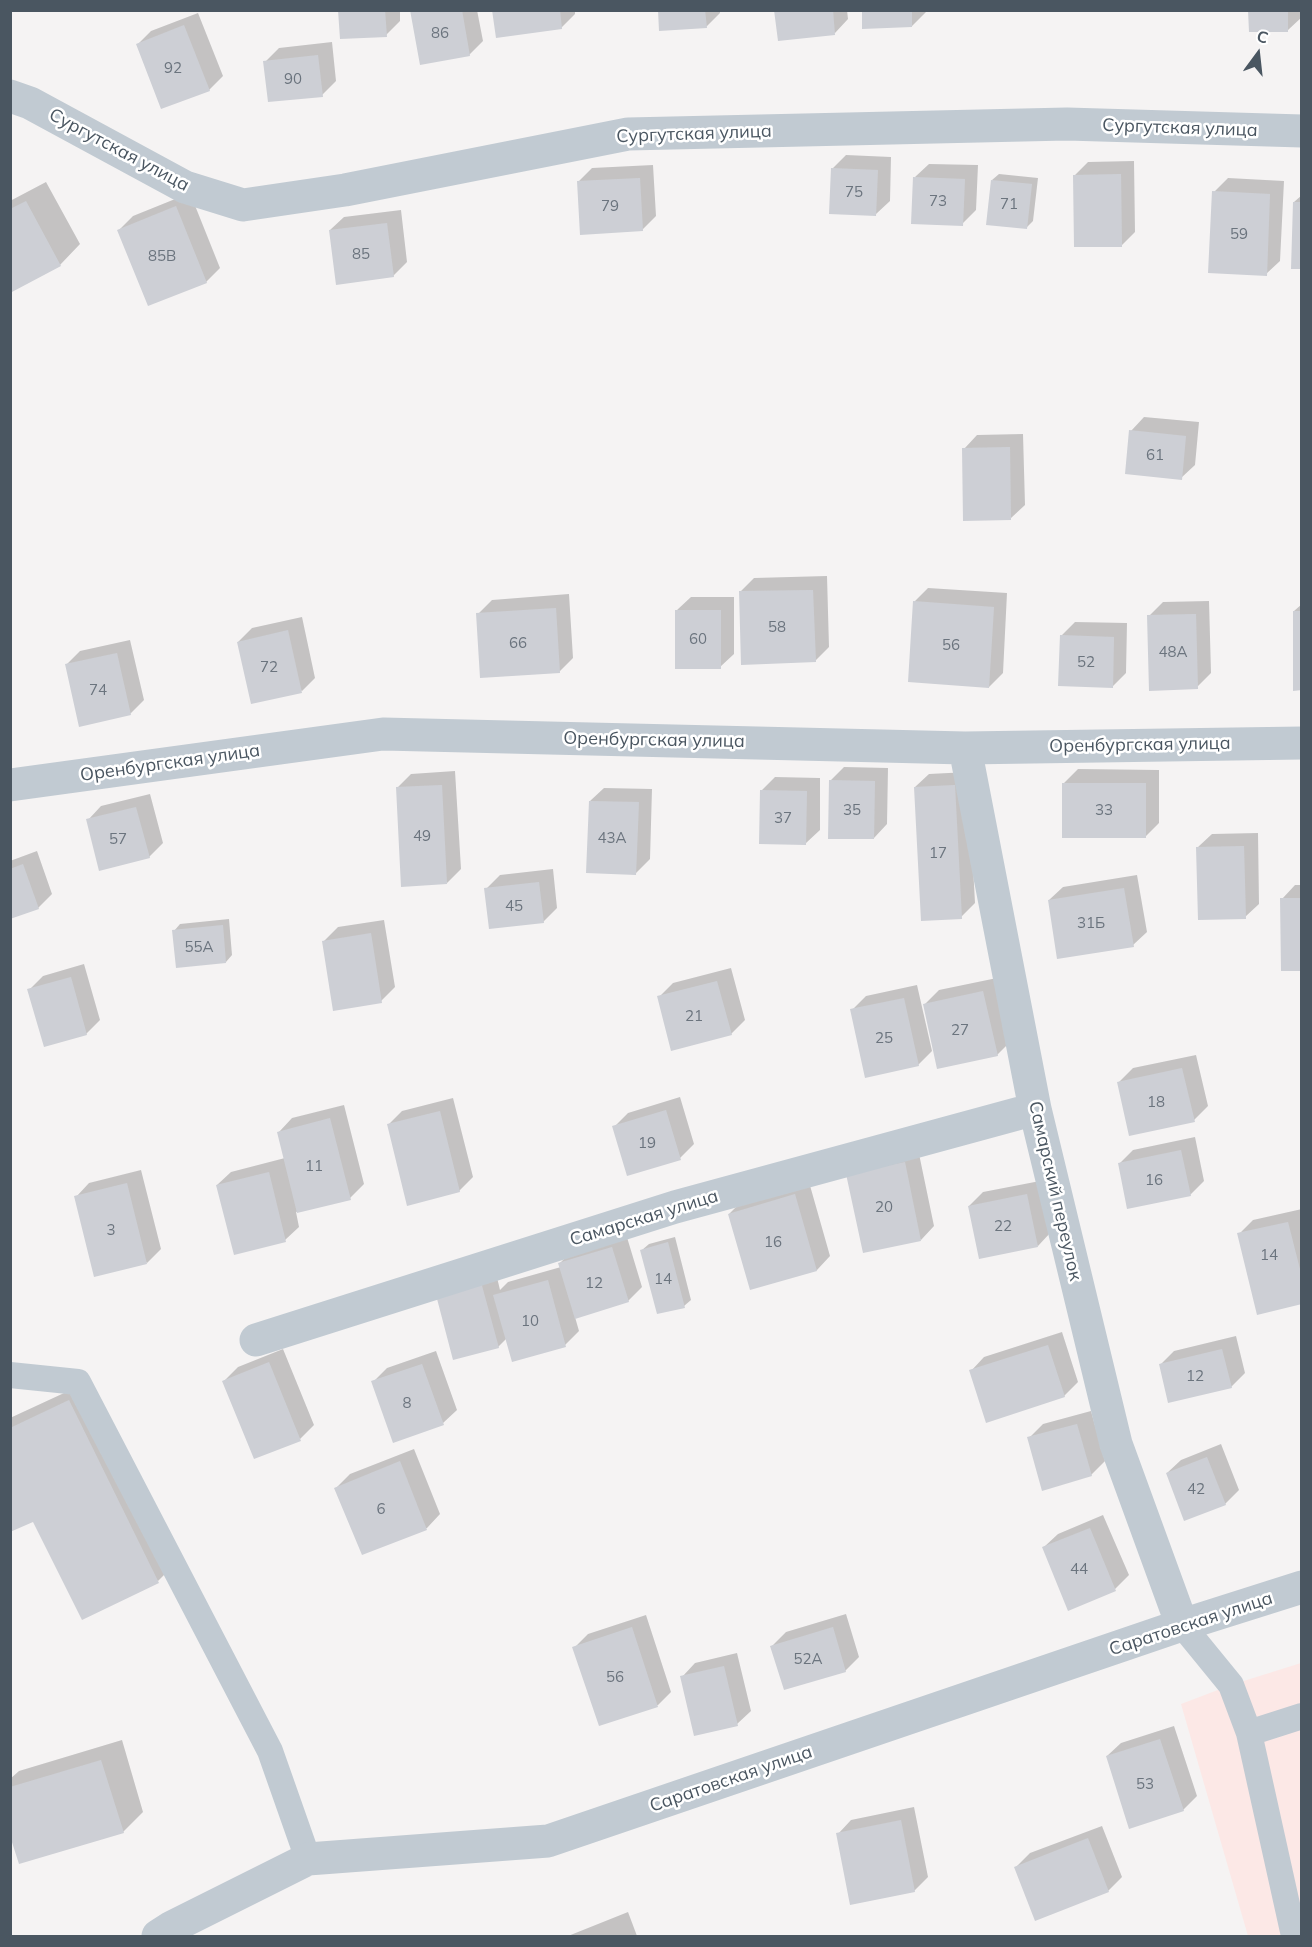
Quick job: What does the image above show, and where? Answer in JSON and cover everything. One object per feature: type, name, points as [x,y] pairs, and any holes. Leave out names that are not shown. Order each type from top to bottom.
[{"type":"street","name":"Сургутская улица","points":[[10,96],[30,103],[185,187],[243,206],[345,190],[628,134],[1067,124],[1302,131]]},
{"type":"street","name":"Оренбургская улица","points":[[10,785],[383,734],[965,748],[1302,743]]},
{"type":"street","name":"Самарский переулок","points":[[965,748],[1035,1108],[1116,1444],[1182,1625]]},
{"type":"street","name":"Самарская улица","points":[[256,1340],[675,1207],[1035,1108]]},
{"type":"street","name":"Саратовская улица","points":[[158,1936],[308,1859],[548,1841],[1182,1625],[1302,1587]]},
{"type":"lane","points":[[10,1375],[78,1382],[270,1750],[308,1859]]},
{"type":"lane","points":[[1182,1625],[1231,1685],[1249,1732],[1294,1936]]},
{"type":"lane","points":[[1249,1732],[1302,1716]]},
{"type":"shaded area","points":[[1301,1663],[1301,1936],[1248,1936],[1181,1704],[1231,1685]]},
{"type":"building","points":[[338,10],[385,10],[387,37],[340,39]]},
{"type":"building","points":[[410,10],[462,10],[470,56],[420,65]]},
{"type":"building","points":[[492,10],[560,10],[562,29],[496,38]]},
{"type":"building","points":[[658,10],[705,10],[707,28],[659,31]]},
{"type":"building","points":[[774,10],[833,10],[835,35],[778,41]]},
{"type":"building","points":[[862,10],[912,10],[912,27],[862,29]]},
{"type":"building","points":[[1248,10],[1288,10],[1288,32],[1249,32]]},
{"type":"building","points":[[184,25],[210,91],[161,109],[136,44]]},
{"type":"building","points":[[318,55],[323,97],[268,102],[263,61]]},
{"type":"building","points":[[831,168],[878,170],[876,216],[829,214]]},
{"type":"building","points":[[1121,174],[1122,247],[1074,247],[1073,175]]},
{"type":"building","points":[[913,177],[965,179],[963,226],[911,224]]},
{"type":"building","points":[[640,178],[643,231],[580,235],[577,181]]},
{"type":"building","points":[[991,180],[1032,184],[1027,229],[986,225]]},
{"type":"building","points":[[1212,191],[1270,194],[1267,276],[1208,273]]},
{"type":"building","points":[[26,201],[61,266],[10,293],[10,209]]},
{"type":"building","points":[[1293,202],[1302,202],[1302,269],[1291,269]]},
{"type":"building","points":[[176,206],[207,283],[148,306],[117,230]]},
{"type":"building","points":[[387,223],[394,277],[336,285],[329,230]]},
{"type":"building","points":[[1129,430],[1186,436],[1182,480],[1125,474]]},
{"type":"building","points":[[1010,447],[1011,520],[963,521],[962,448]]},
{"type":"building","points":[[813,590],[816,662],[741,665],[739,591]]},
{"type":"building","points":[[913,601],[994,607],[989,688],[908,682]]},
{"type":"building","points":[[556,608],[560,673],[480,678],[476,613]]},
{"type":"building","points":[[675,610],[721,610],[721,669],[675,669]]},
{"type":"building","points":[[1293,611],[1302,611],[1302,690],[1293,691]]},
{"type":"building","points":[[1196,614],[1198,689],[1149,691],[1147,615]]},
{"type":"building","points":[[288,630],[302,693],[251,704],[237,642]]},
{"type":"building","points":[[1060,635],[1114,637],[1113,688],[1058,686]]},
{"type":"building","points":[[117,653],[131,715],[79,727],[65,664]]},
{"type":"building","points":[[829,780],[875,781],[874,839],[828,839]]},
{"type":"building","points":[[1062,783],[1146,783],[1146,838],[1062,838]]},
{"type":"building","points":[[442,785],[447,884],[401,887],[396,787]]},
{"type":"building","points":[[955,785],[962,919],[921,921],[914,787]]},
{"type":"building","points":[[760,790],[807,791],[806,845],[759,844]]},
{"type":"building","points":[[589,801],[639,802],[636,875],[586,873]]},
{"type":"building","points":[[136,807],[150,858],[99,871],[86,819]]},
{"type":"building","points":[[1244,846],[1246,919],[1198,920],[1196,847]]},
{"type":"building","points":[[23,864],[39,909],[10,919],[10,869]]},
{"type":"building","points":[[539,882],[544,923],[489,929],[484,888]]},
{"type":"building","points":[[1124,888],[1134,947],[1057,959],[1048,900]]},
{"type":"building","points":[[1280,898],[1302,898],[1302,971],[1281,971]]},
{"type":"building","points":[[223,925],[226,963],[176,968],[172,930]]},
{"type":"building","points":[[371,933],[382,1003],[333,1011],[322,941]]},
{"type":"building","points":[[71,977],[87,1035],[44,1047],[27,989]]},
{"type":"building","points":[[717,981],[732,1035],[671,1051],[657,996]]},
{"type":"building","points":[[983,991],[998,1056],[937,1069],[923,1004]]},
{"type":"building","points":[[904,998],[919,1066],[865,1078],[850,1009]]},
{"type":"building","points":[[1182,1068],[1195,1122],[1129,1136],[1117,1082]]},
{"type":"building","points":[[666,1110],[681,1160],[627,1176],[612,1126]]},
{"type":"building","points":[[440,1111],[460,1192],[407,1206],[387,1124]]},
{"type":"building","points":[[330,1118],[351,1200],[297,1213],[277,1132]]},
{"type":"building","points":[[1181,1150],[1191,1196],[1127,1209],[1118,1163]]},
{"type":"building","points":[[905,1162],[921,1241],[863,1253],[846,1174]]},
{"type":"building","points":[[269,1172],[286,1242],[234,1255],[216,1185]]},
{"type":"building","points":[[127,1183],[147,1264],[94,1277],[74,1196]]},
{"type":"building","points":[[795,1194],[817,1271],[750,1290],[728,1214]]},
{"type":"building","points":[[1027,1194],[1038,1247],[979,1259],[968,1206]]},
{"type":"building","points":[[1288,1222],[1302,1277],[1302,1304],[1257,1315],[1237,1233]]},
{"type":"building","points":[[668,1242],[685,1308],[657,1314],[640,1250]]},
{"type":"building","points":[[612,1247],[629,1302],[575,1319],[558,1263]]},
{"type":"building","points":[[548,1280],[566,1347],[512,1362],[493,1295]]},
{"type":"building","points":[[481,1282],[499,1348],[453,1360],[436,1295]]},
{"type":"building","points":[[1048,1345],[1065,1397],[986,1423],[969,1370]]},
{"type":"building","points":[[1222,1349],[1232,1388],[1168,1403],[1159,1364]]},
{"type":"building","points":[[269,1362],[301,1441],[254,1459],[222,1381]]},
{"type":"building","points":[[422,1364],[444,1425],[393,1443],[371,1381]]},
{"type":"building","points":[[69,1400],[159,1583],[82,1620],[33,1522],[10,1532],[10,1428]]},
{"type":"building","points":[[1077,1424],[1092,1476],[1042,1491],[1027,1437]]},
{"type":"building","points":[[1207,1457],[1226,1505],[1184,1521],[1166,1473]]},
{"type":"building","points":[[400,1461],[427,1530],[362,1555],[334,1488]]},
{"type":"building","points":[[1090,1528],[1116,1591],[1068,1611],[1042,1547]]},
{"type":"building","points":[[632,1627],[658,1707],[599,1726],[572,1647]]},
{"type":"building","points":[[833,1627],[846,1672],[784,1690],[770,1646]]},
{"type":"building","points":[[724,1666],[738,1726],[694,1736],[680,1676]]},
{"type":"building","points":[[1160,1739],[1184,1811],[1129,1829],[1106,1756]]},
{"type":"building","points":[[101,1760],[124,1833],[19,1864],[10,1836],[10,1787]]},
{"type":"building","points":[[901,1820],[915,1892],[850,1905],[836,1833]]},
{"type":"building","points":[[1088,1838],[1109,1892],[1035,1921],[1014,1867]]}]
